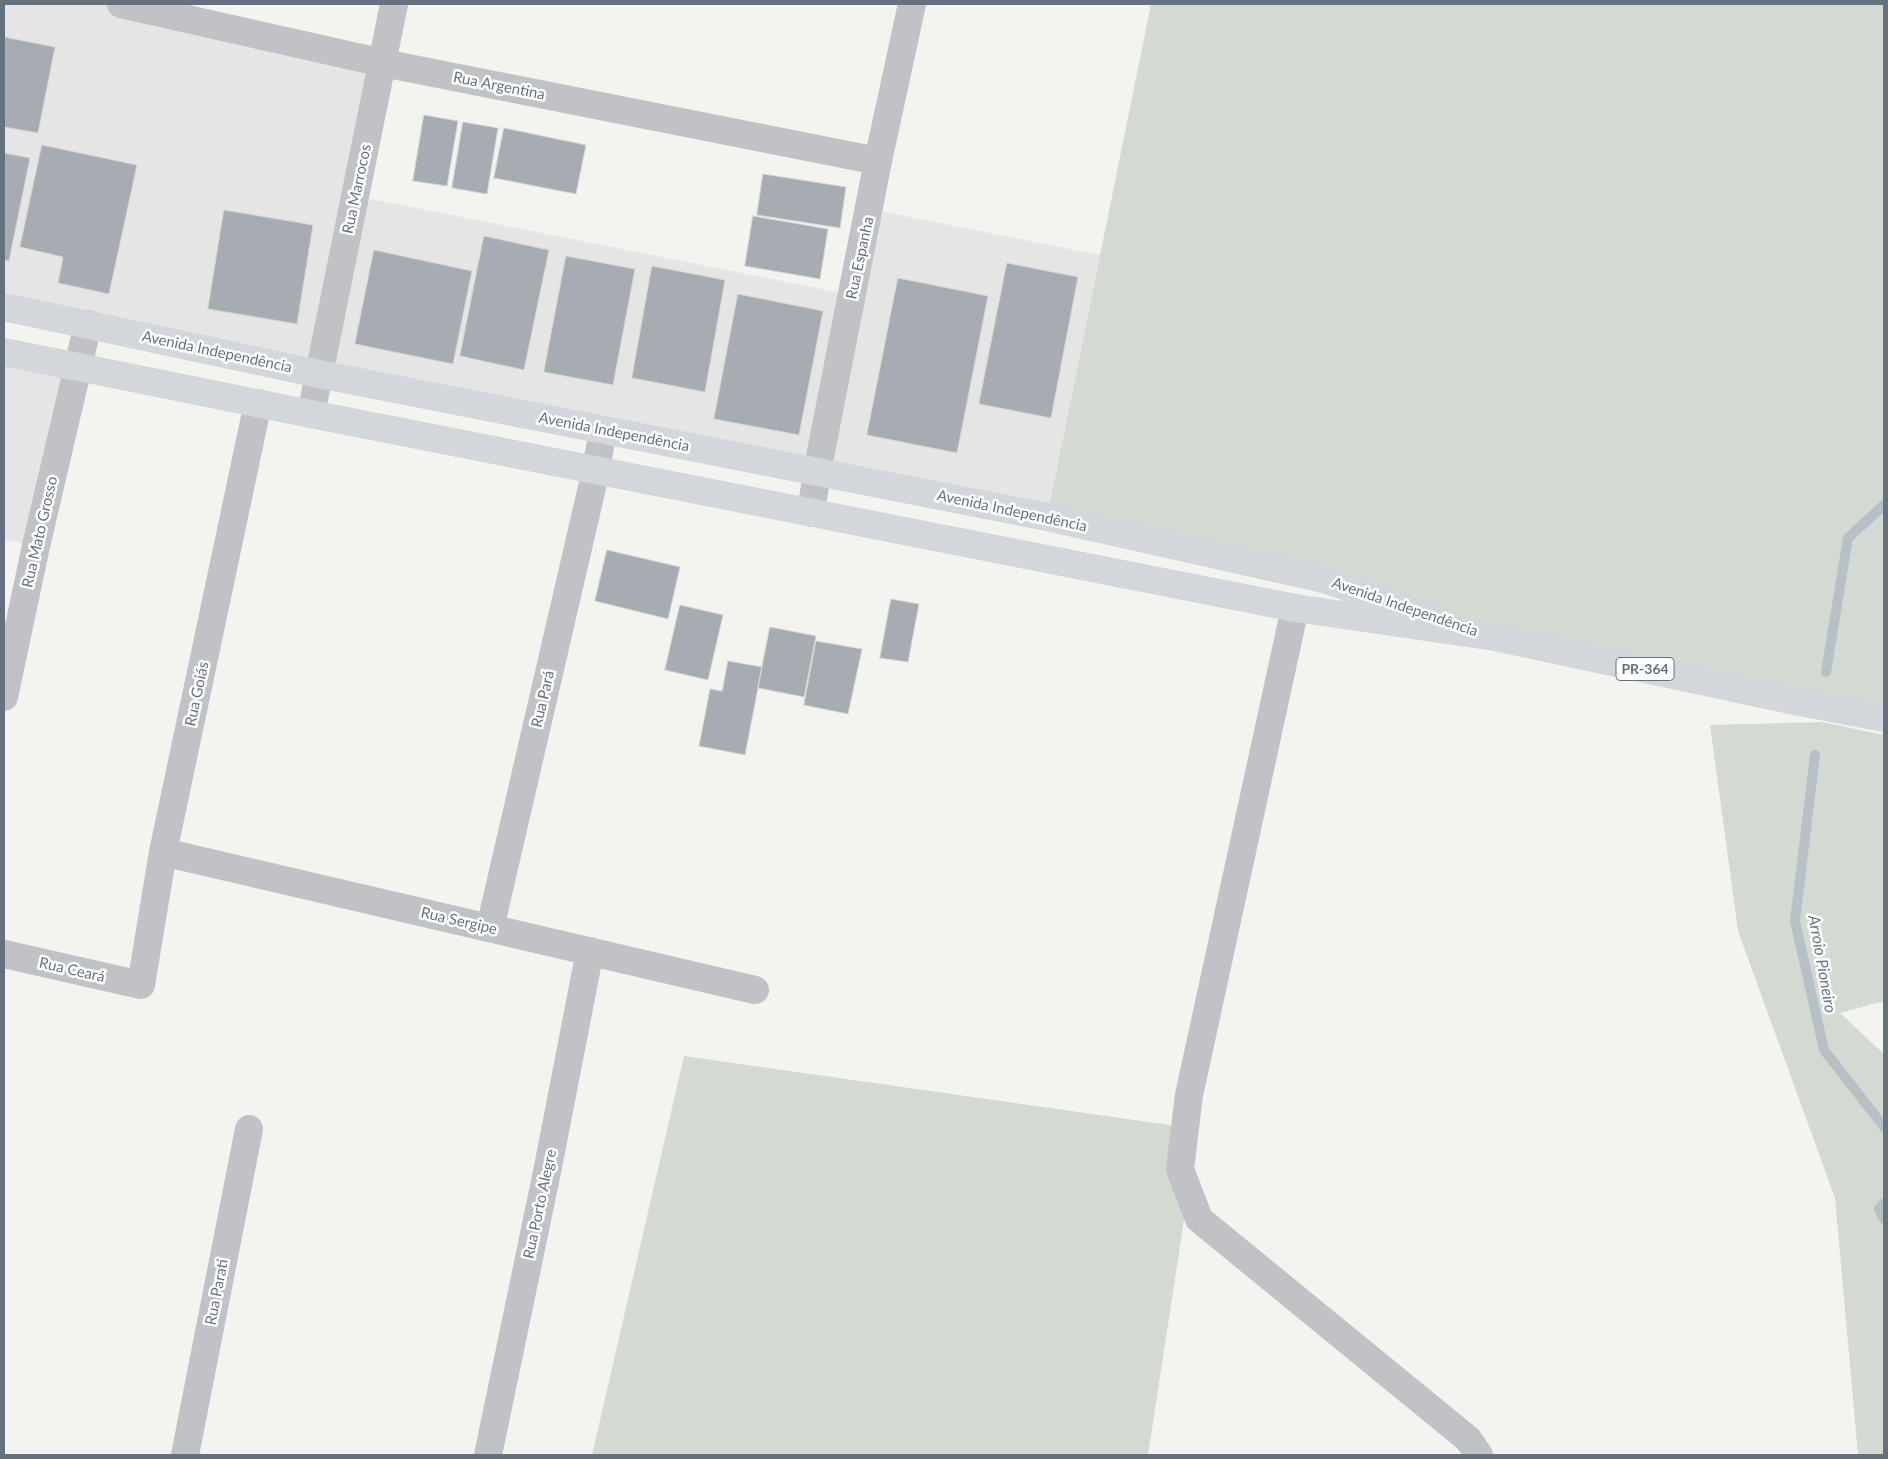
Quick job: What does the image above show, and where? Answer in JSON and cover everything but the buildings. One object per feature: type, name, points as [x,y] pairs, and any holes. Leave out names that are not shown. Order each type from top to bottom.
[{"type":"main road","name":"Avenida Independência","points":[[4,307],[319,374],[1047,517],[1324,579],[1495,637]]},
{"type":"main road","name":"Avenida Independência","points":[[4,352],[258,404],[1296,608],[1495,637]]},
{"type":"main road","points":[[904,531],[920,492]]},
{"type":"main road","name":"PR-364","points":[[1495,637],[1884,718]]},
{"type":"street","name":"Rua Argentina","points":[[121,4],[383,63],[878,161]]},
{"type":"street","name":"Rua Marrocos","points":[[311,414],[394,4]]},
{"type":"street","name":"Rua Espanha","points":[[811,513],[817,472],[878,161],[912,4]]},
{"type":"street","name":"Rua Mato Grosso","points":[[4,697],[36,546],[88,324]]},
{"type":"street","name":"Rua Goiás","points":[[141,984],[163,852],[258,404]]},
{"type":"street","name":"Rua Pará","points":[[490,928],[596,470],[603,430]]},
{"type":"street","points":[[1296,608],[1189,1095],[1180,1169],[1199,1219],[1468,1439],[1479,1455]]},
{"type":"street","name":"Rua Sergipe","points":[[163,852],[756,990]]},
{"type":"street","name":"Rua Porto Alegre","points":[[488,1455],[548,1167],[590,951]]},
{"type":"street","name":"Rua Ceará","points":[[4,954],[141,984]]},
{"type":"street","name":"Rua Parati","points":[[185,1455],[249,1130]]},
{"type":"shaded area","points":[[4,4],[121,4],[383,63],[356,196],[852,295],[870,209],[1100,255],[1047,517],[4,307]]},
{"type":"shaded area","points":[[1151,4],[1884,4],[1884,718],[1495,637],[1047,517]]},
{"type":"shaded area","points":[[4,352],[78,367],[36,546],[4,540]]},
{"type":"shaded area","points":[[1822,722],[1884,735],[1884,1001],[1840,1013],[1884,1054],[1884,1455],[1858,1455],[1835,1198],[1738,931],[1710,725]]},
{"type":"shaded area","points":[[684,1056],[1198,1129],[1148,1455],[592,1455]]},
{"type":"waterway","name":"Arroio Pioneiro","points":[[1826,672],[1848,538],[1884,505]]},
{"type":"waterway","name":"Arroio Pioneiro","points":[[1815,755],[1795,921],[1824,1050],[1884,1127]]},
{"type":"waterway","name":"Arroio Pioneiro","points":[[1884,1203],[1879,1209],[1884,1219]]}]
